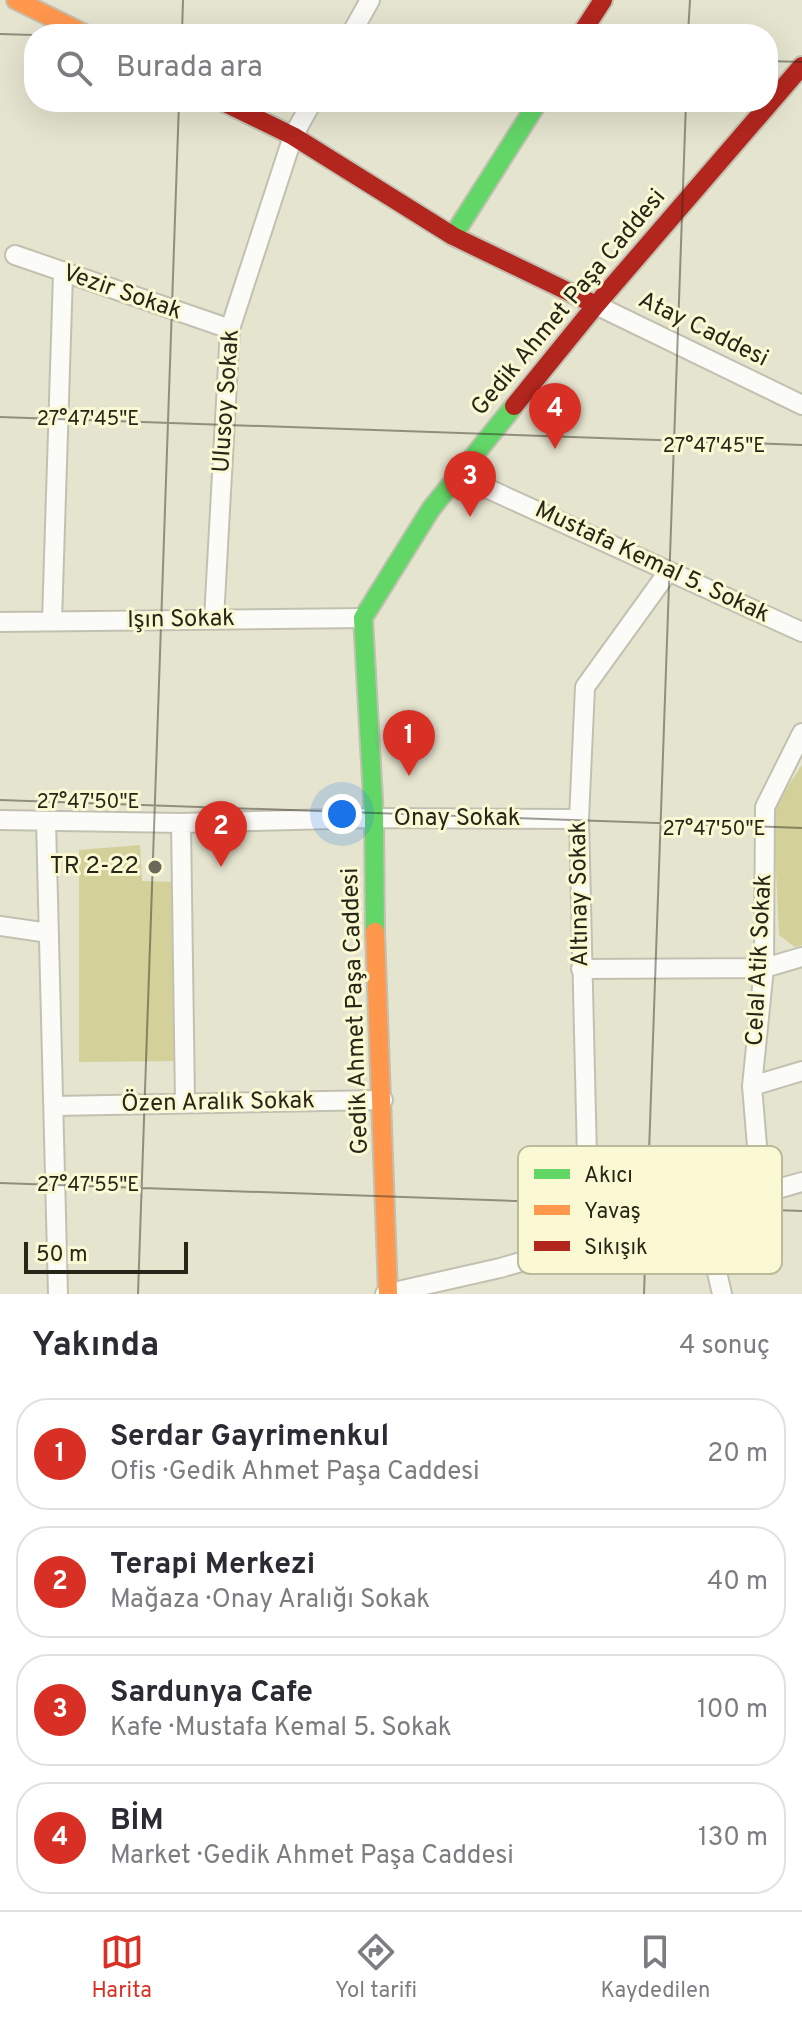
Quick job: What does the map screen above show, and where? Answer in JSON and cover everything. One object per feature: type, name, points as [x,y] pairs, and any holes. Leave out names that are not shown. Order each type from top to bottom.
[{"type":"street","points":[[16,0],[65,24]]},
{"type":"street","points":[[357,24],[370,0]]},
{"type":"street","points":[[587,24],[603,0]]},
{"type":"street","name":"Gedik Ahmet Paşa Caddesi","points":[[778,94],[802,66]]},
{"type":"street","name":"Atay Caddesi","points":[[244,112],[293,136],[453,236],[802,405]]},
{"type":"street","name":"Ulusoy Sokak","points":[[214,619],[230,329],[293,136],[306,112]]},
{"type":"street","points":[[453,236],[532,112]]},
{"type":"street","name":"Gedik Ahmet Paşa Caddesi","points":[[387,1294],[374,818],[363,618],[431,509],[596,305],[762,112]]},
{"type":"street","name":"Vezir Sokak","points":[[15,255],[230,329]]},
{"type":"street","points":[[52,621],[63,274]]},
{"type":"street","name":"Mustafa Kemal 5. Sokak","points":[[458,475],[802,632]]},
{"type":"street","name":"Altınay Sokak","points":[[586,1146],[579,819],[585,687],[668,572]]},
{"type":"street","name":"Işın Sokak","points":[[0,622],[363,618]]},
{"type":"street","name":"Celal Atik Sokak","points":[[757,1146],[752,1086],[764,968],[765,807],[802,733]]},
{"type":"street","name":"Onay Sokak","points":[[0,820],[181,823],[374,818],[579,819]]},
{"type":"street","points":[[46,821],[58,1294]]},
{"type":"street","points":[[181,823],[185,1103]]},
{"type":"street","points":[[0,926],[49,933]]},
{"type":"street","points":[[581,969],[764,968],[802,957]]},
{"type":"street","points":[[752,1086],[802,1071]]},
{"type":"street","name":"Özen Aralık Sokak","points":[[54,1106],[383,1100]]},
{"type":"street","points":[[782,1188],[802,1182]]},
{"type":"street","points":[[387,1294],[518,1263]]},
{"type":"street","points":[[717,1274],[722,1294]]},
{"type":"shaded area","points":[[802,765],[802,945],[795,947],[779,935],[773,809]]},
{"type":"shaded area","points":[[140,845],[142,881],[178,882],[180,1061],[79,1062],[79,850]]},
{"type":"traffic: fast","points":[[453,236],[532,112]]},
{"type":"traffic: fast","points":[[375,932],[374,818],[363,618],[431,509],[514,406]]},
{"type":"traffic: slow","points":[[16,0],[65,24]]},
{"type":"traffic: slow","points":[[375,932],[388,1294]]},
{"type":"traffic: jam","points":[[587,24],[603,0]]},
{"type":"traffic: jam","points":[[778,94],[802,66]]},
{"type":"traffic: jam","points":[[244,112],[293,136],[453,236],[596,305]]},
{"type":"traffic: jam","points":[[514,406],[596,305],[762,112]]},
{"type":"place","name":"BİM","points":[[555,449]]},
{"type":"place","name":"Sardunya Cafe","points":[[470,517]]},
{"type":"place","name":"Serdar Gayrimenkul","points":[[409,776]]},
{"type":"place","name":"TR 2-22","points":[[155,867]]},
{"type":"place","name":"Terapi Merkezi","points":[[221,867]]}]
